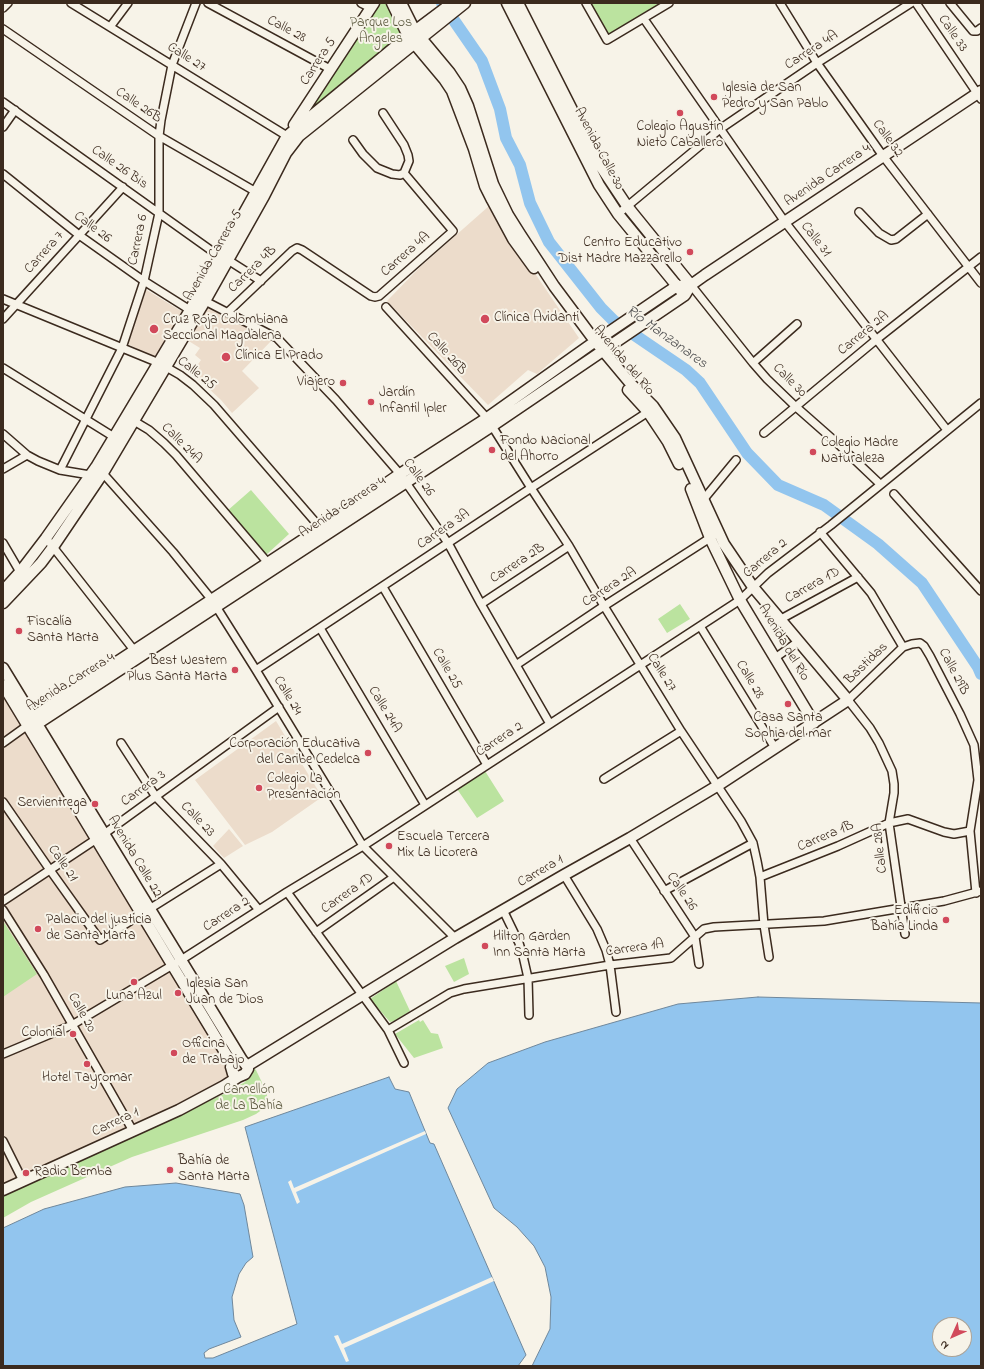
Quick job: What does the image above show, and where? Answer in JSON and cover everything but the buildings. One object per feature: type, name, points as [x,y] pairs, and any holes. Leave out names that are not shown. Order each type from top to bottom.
[{"type":"street","points":[[3,8],[8,3]]},
{"type":"street","name":"Calle 27","points":[[71,3],[287,136]]},
{"type":"street","points":[[110,27],[128,3]]},
{"type":"street","name":"Carrera 6","points":[[60,470],[122,348],[144,281],[159,213],[159,136],[172,65],[196,3]]},
{"type":"street","name":"Calle 28","points":[[208,3],[330,69]]},
{"type":"street","points":[[360,3],[372,6]]},
{"type":"street","name":"Avenida del Río","points":[[392,3],[415,38],[450,73],[460,88],[468,106],[493,184],[508,215],[593,343],[648,412],[668,442],[714,535],[724,544],[753,587],[848,700]]},
{"type":"street","name":"Avenida del Río","points":[[401,3],[415,38]]},
{"type":"street","name":"Avenida Carrera 5","points":[[3,591],[20,572],[134,422],[190,310],[224,258],[260,194],[286,153],[299,136],[415,38],[452,3]]},
{"type":"street","name":"Avenida Calle 30","points":[[507,3],[599,185],[618,214],[685,295]]},
{"type":"street","name":"Avenida Calle 30","points":[[518,3],[601,167],[627,206],[691,285]]},
{"type":"street","points":[[586,3],[607,40],[669,3]]},
{"type":"street","name":"Calle 32","points":[[780,3],[817,63],[883,156],[981,283]]},
{"type":"street","name":"Carrera 4A","points":[[618,214],[720,129],[817,63],[911,3]]},
{"type":"street","name":"Calle 33","points":[[916,3],[980,94]]},
{"type":"street","points":[[950,3],[973,31],[977,31],[981,28]]},
{"type":"street","name":"Avenida Carrera 5","points":[[431,24],[464,4]]},
{"type":"street","name":"Carrera 5","points":[[287,136],[372,6]]},
{"type":"street","name":"Calle 31","points":[[644,19],[785,222],[946,430]]},
{"type":"street","name":"Calle 26B","points":[[3,29],[159,136],[260,194]]},
{"type":"street","name":"Avenida Carrera 5","points":[[260,194],[287,136],[415,38]]},
{"type":"street","name":"Avenida Carrera 4","points":[[33,722],[324,532],[400,474],[490,422],[600,352],[685,295],[691,285],[883,156],[980,94]]},
{"type":"street","name":"Calle 26 Bis","points":[[3,102],[159,213],[224,258],[261,281]]},
{"type":"street","points":[[3,127],[15,110]]},
{"type":"street","points":[[353,140],[367,159],[377,168],[392,174],[400,175],[404,173],[409,161],[408,155],[404,145],[383,113]]},
{"type":"street","name":"Carrera 4A","points":[[297,248],[371,296],[379,296],[453,231],[404,173]]},
{"type":"street","name":"Calle 26","points":[[3,174],[79,235],[144,281],[190,310]]},
{"type":"street","name":"Carrera 7","points":[[3,319],[123,187]]},
{"type":"street","points":[[859,212],[879,233],[891,240],[896,239],[928,214]]},
{"type":"street","name":"Carrera 4B","points":[[228,312],[292,250],[297,248]]},
{"type":"street","name":"Carrera 2A","points":[[764,433],[877,339],[981,257]]},
{"type":"street","name":"Avenida Carrera 5","points":[[3,603],[41,563],[53,547],[96,472],[114,437],[205,301],[224,258]]},
{"type":"street","points":[[665,271],[669,283],[665,294]]},
{"type":"street","name":"Avenida Carrera 4","points":[[214,604],[268,563],[324,532],[406,483],[490,422],[611,330],[677,286],[691,285]]},
{"type":"street","name":"Calle 30","points":[[691,285],[753,363],[795,406],[880,484]]},
{"type":"street","name":"Calle 25","points":[[3,299],[163,365],[193,385],[214,405],[324,532]]},
{"type":"street","name":"Calle 26","points":[[205,301],[277,338],[336,400],[400,474],[448,543],[550,724]]},
{"type":"street","name":"Calle 26B","points":[[386,307],[490,422]]},
{"type":"street","points":[[753,363],[798,324]]},
{"type":"street","name":"Avenida del Río","points":[[600,352],[653,406],[675,438],[702,500],[714,535],[740,600],[814,723]]},
{"type":"street","points":[[3,368],[114,437]]},
{"type":"street","name":"Carrera 2","points":[[3,1054],[72,1025],[177,963],[287,892],[362,846],[740,600],[768,573],[860,502],[946,430],[981,403]]},
{"type":"street","name":"Carrera 3A","points":[[256,670],[648,412]]},
{"type":"street","name":"Calle 24A","points":[[134,422],[149,430],[176,455],[268,563]]},
{"type":"street","name":"Calle 27","points":[[490,422],[569,546],[681,731],[741,821],[753,843],[760,877],[764,925],[769,957]]},
{"type":"street","points":[[3,434],[38,461],[60,470],[96,472]]},
{"type":"street","points":[[3,469],[27,454]]},
{"type":"street","points":[[702,500],[736,460]]},
{"type":"street","name":"Calle 24","points":[[96,472],[173,552],[214,604],[279,707],[362,846],[455,938]]},
{"type":"street","points":[[894,494],[981,591]]},
{"type":"street","points":[[820,532],[871,593],[903,647]]},
{"type":"street","name":"Carrera 2A","points":[[516,665],[714,535]]},
{"type":"street","points":[[46,538],[136,654]]},
{"type":"street","points":[[3,544],[20,572]]},
{"type":"street","name":"Carrera 2B","points":[[481,604],[569,546]]},
{"type":"street","name":"Carrera 1D","points":[[781,619],[858,576]]},
{"type":"street","name":"Calle 25","points":[[383,587],[487,765]]},
{"type":"street","name":"Calle 28","points":[[700,626],[775,748]]},
{"type":"street","name":"Calle 24A","points":[[320,628],[425,805]]},
{"type":"street","points":[[775,658],[799,641]]},
{"type":"street","name":"Calle 29B","points":[[903,647],[916,643],[920,643],[924,646],[970,733],[974,745],[978,780],[970,831],[978,892]]},
{"type":"street","name":"Bastidas","points":[[848,700],[903,647]]},
{"type":"street","name":"Avenida Calle 22","points":[[3,668],[100,836],[240,1063],[231,1067],[231,1072],[238,1077]]},
{"type":"street","name":"Avenida Calle 22","points":[[3,685],[33,722]]},
{"type":"street","name":"Carrera 1","points":[[3,1190],[201,1099],[245,1074],[247,1072],[240,1063],[363,995],[455,938],[630,838],[717,786],[848,700]]},
{"type":"street","name":"Calle 28A","points":[[848,700],[876,738],[892,771],[894,794],[889,823],[905,934]]},
{"type":"street","name":"Carrera 3","points":[[3,902],[156,797],[279,707]]},
{"type":"street","points":[[3,743],[33,722]]},
{"type":"street","points":[[604,779],[681,731]]},
{"type":"street","name":"Calle 23","points":[[121,744],[156,797],[221,864],[259,910]]},
{"type":"street","name":"Calle 21","points":[[3,802],[100,940],[146,911]]},
{"type":"street","name":"Carrera 1B","points":[[760,877],[838,846],[889,823],[908,819],[954,834],[970,831]]},
{"type":"street","name":"Calle 26","points":[[630,838],[695,937],[700,964]]},
{"type":"street","points":[[664,891],[753,843]]},
{"type":"street","points":[[146,911],[221,864]]},
{"type":"street","points":[[564,875],[597,929],[606,950],[610,965],[616,1012]]},
{"type":"street","name":"Carrera 1D","points":[[316,932],[394,877]]},
{"type":"street","points":[[287,892],[388,1030],[404,1063]]},
{"type":"street","name":"Carrera 1A","points":[[388,1030],[450,993],[464,989],[610,965],[671,958],[704,929],[714,927],[824,921],[944,901],[978,892]]},
{"type":"street","name":"Calle 20","points":[[3,910],[44,975],[133,1131]]},
{"type":"street","points":[[503,910],[519,943],[528,978],[529,1015]]},
{"type":"street","points":[[3,1140],[23,1181]]},
{"type":"shaded area","name":"Clínica Avidanti","points":[[489,206],[579,338],[537,374],[528,370],[488,405],[387,301],[420,267]]},
{"type":"shaded area","name":"Cruz Roja Colombiana Seccional Magdalena","points":[[145,289],[186,314],[159,360],[126,343]]},
{"type":"shaded area","name":"Clínica El Prado","points":[[205,303],[274,338],[242,371],[259,388],[232,413],[221,400],[192,373],[201,360],[195,355],[200,348],[187,340]]},
{"type":"shaded area","points":[[3,671],[247,1066],[212,1088],[3,1187]]},
{"type":"shaded area","name":"Colegio La Presentación","points":[[276,721],[322,797],[272,832],[245,845],[195,780]]},
{"type":"shaded area","points":[[229,829],[243,846],[224,858],[213,846]]},
{"type":"green space","name":"Parque Los Angeles","points":[[377,3],[388,3],[404,37],[304,117]]},
{"type":"green space","points":[[589,3],[665,3],[609,37]]},
{"type":"green space","points":[[251,490],[289,534],[266,555],[227,511]]},
{"type":"green space","points":[[680,604],[690,619],[667,633],[658,619]]},
{"type":"green space","points":[[485,771],[504,801],[477,818],[457,789]]},
{"type":"green space","points":[[3,921],[37,974],[3,997]]},
{"type":"green space","points":[[464,958],[469,974],[454,982],[445,966]]},
{"type":"green space","points":[[396,981],[410,1011],[395,1021],[390,1022],[370,999]]},
{"type":"green space","points":[[419,1020],[420,1022],[423,1020],[431,1033],[438,1034],[443,1048],[414,1058],[395,1034]]},
{"type":"green space","name":"Camellón de La Bahía","points":[[253,1067],[256,1070],[267,1093],[267,1102],[263,1109],[256,1114],[243,1120],[132,1157],[31,1202],[3,1218],[3,1194],[224,1094],[245,1082]]},
{"type":"water","points":[[758,997],[981,1003],[981,1366],[532,1366],[550,1329],[551,1297],[545,1267],[534,1246],[517,1227],[494,1208],[448,1108],[457,1089],[488,1063],[545,1042],[678,1004]]},
{"type":"water","points":[[389,1077],[395,1089],[409,1092],[430,1143],[434,1144],[526,1355],[518,1366],[3,1366],[3,1228],[44,1209],[125,1187],[176,1183],[240,1194],[244,1205],[253,1257],[246,1263],[239,1274],[232,1297],[234,1320],[241,1337],[209,1349],[204,1353],[205,1358],[213,1358],[297,1324],[245,1127]]},
{"type":"pier","points":[[425,1131],[426,1134],[296,1192],[300,1202],[297,1204],[288,1182],[291,1180],[294,1188]]},
{"type":"pier","points":[[492,1277],[494,1281],[344,1348],[349,1361],[346,1362],[334,1336],[338,1335],[342,1344]]},
{"type":"waterway","name":"Río Manzanares","points":[[442,3],[482,61],[500,109],[506,138],[520,165],[530,203],[549,242],[601,308],[614,321],[686,370],[700,383],[747,453],[778,485],[824,505],[878,544],[922,583],[978,667],[981,674]]},
{"type":"place","name":"Iglesia de San Pedro y San Pablo","points":[[714,97]]},
{"type":"place","name":"Colegio Agustín Nieto Caballero","points":[[680,113]]},
{"type":"place","name":"Centro Educativo Dist Madre Mazzarello","points":[[690,252]]},
{"type":"place","name":"Clínica Avidanti","points":[[485,319]]},
{"type":"place","name":"Cruz Roja Colombiana Seccional Magdalena","points":[[154,329]]},
{"type":"place","name":"Clínica El Prado","points":[[226,357]]},
{"type":"place","name":"Viajero","points":[[343,383]]},
{"type":"place","name":"Jardín Infantil Ipler","points":[[371,402]]},
{"type":"place","name":"Fondo Nacional del Ahorro","points":[[492,450]]},
{"type":"place","name":"Colegio Madre Naturaleza","points":[[813,452]]},
{"type":"place","name":"Fiscalía Santa Marta","points":[[19,631]]},
{"type":"place","name":"Best Western Plus Santa Marta","points":[[235,670]]},
{"type":"place","name":"Casa Santa Sophia del mar","points":[[788,704]]},
{"type":"place","name":"Corporación Educativa del Caribe Cedelca","points":[[368,753]]},
{"type":"place","name":"Colegio La Presentación","points":[[259,788]]},
{"type":"place","name":"Servientrega","points":[[95,804]]},
{"type":"place","name":"Escuela Tercera Mix La Licorera","points":[[389,846]]},
{"type":"place","name":"Edificio Bahía Linda","points":[[946,920]]},
{"type":"place","name":"Palacio del justicia de Santa Marta","points":[[38,929]]},
{"type":"place","name":"Hilton Garden Inn Santa Marta","points":[[485,946]]},
{"type":"place","name":"Luna Azul","points":[[134,982]]},
{"type":"place","name":"Iglesia San Juan de Dios","points":[[178,993]]},
{"type":"place","name":"Colonial","points":[[73,1034]]},
{"type":"place","name":"Officina de Trabajo","points":[[174,1053]]},
{"type":"place","name":"Hotel Tayromar","points":[[87,1064]]},
{"type":"place","name":"Bahía de Santa Marta","points":[[170,1170]]},
{"type":"place","name":"Radio Bemba","points":[[26,1173]]}]
